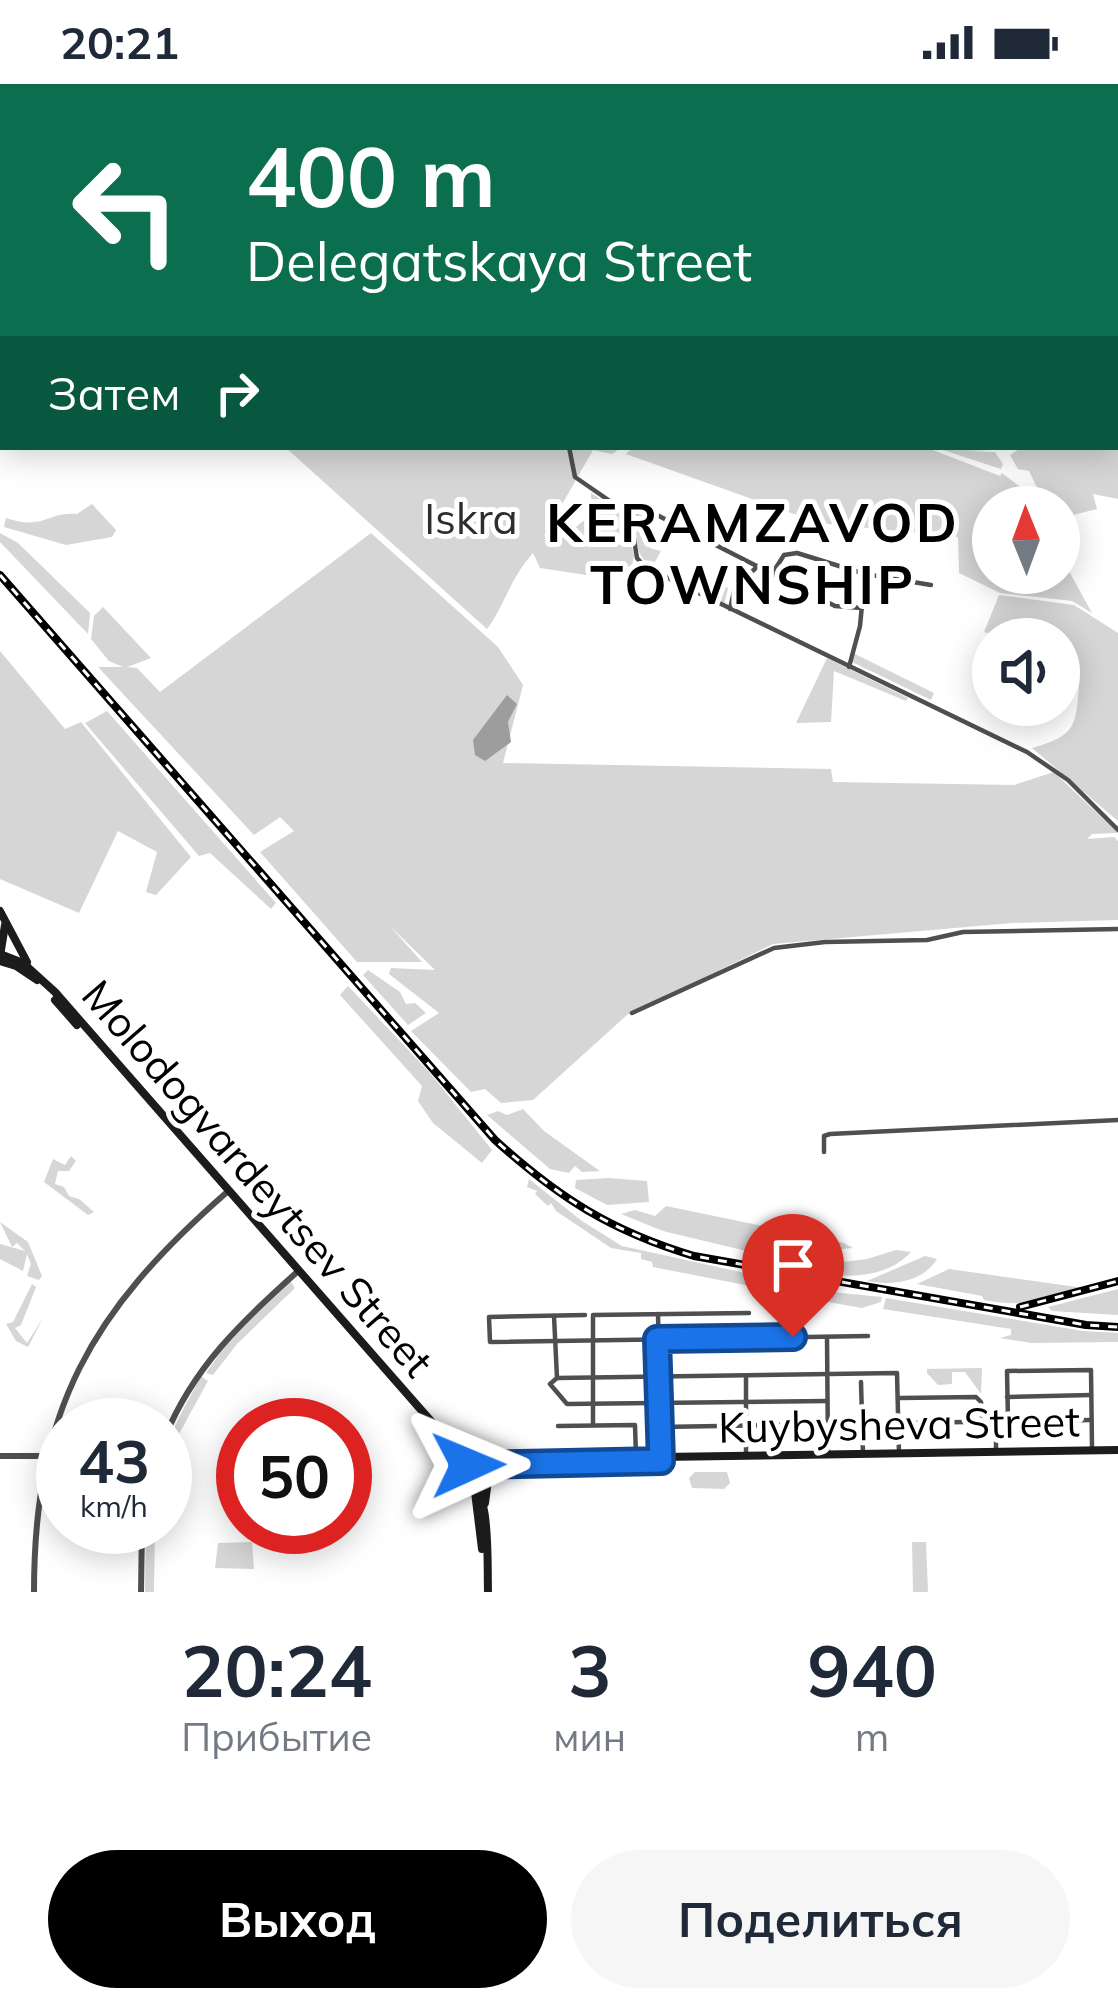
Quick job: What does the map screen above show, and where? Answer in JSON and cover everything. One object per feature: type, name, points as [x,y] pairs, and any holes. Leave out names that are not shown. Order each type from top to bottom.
[{"type":"main road","points":[[0,956],[2,914]]},
{"type":"main road","points":[[2,914],[36,973]]},
{"type":"main road","name":"Molodogvardeytsev Street","points":[[0,956],[36,973],[465,1463],[484,1510],[485,1592]]},
{"type":"main road","name":"Molodogvardeytsev Street","points":[[0,956],[43,986],[129,1080]]},
{"type":"main road","name":"Kuybysheva Street","points":[[465,1463],[1118,1451]]},
{"type":"main road","name":"Kuybysheva Street","points":[[576,1461],[661,1460]]},
{"type":"main road","name":"Kuybysheva Street","points":[[465,1463],[542,1462]]},
{"type":"main road","name":"Molodogvardeytsev Street","points":[[465,1463],[479,1510],[485,1592]]},
{"type":"main road","points":[[484,1510],[490,1465]]},
{"type":"street","points":[[570,450],[575,477],[630,515],[640,565],[1027,752],[1068,780],[1118,830]]},
{"type":"street","points":[[630,515],[642,511],[657,515],[835,606],[862,608]]},
{"type":"street","points":[[772,575],[790,552],[866,574],[931,585]]},
{"type":"street","points":[[729,610],[735,587],[758,566]]},
{"type":"street","points":[[849,667],[866,574]]},
{"type":"street","points":[[632,1013],[774,948],[927,940],[963,932],[1118,929]]},
{"type":"street","points":[[824,1153],[824,1136],[830,1133],[1118,1120]]},
{"type":"street","points":[[66,1398],[101,1327],[152,1262],[228,1192]]},
{"type":"street","points":[[184,1398],[215,1351],[297,1271]]},
{"type":"street","points":[[749,1313],[489,1317],[490,1342],[868,1336]]},
{"type":"street","points":[[658,1314],[661,1460]]},
{"type":"street","points":[[589,1315],[593,1425]]},
{"type":"street","points":[[554,1316],[557,1378]]},
{"type":"street","points":[[826,1337],[828,1456]]},
{"type":"street","points":[[1008,1421],[1007,1372],[1090,1370],[1092,1452]]},
{"type":"street","points":[[827,1401],[567,1404],[550,1384],[557,1378],[897,1373],[898,1455]]},
{"type":"street","points":[[746,1376],[746,1458]]},
{"type":"street","points":[[861,1382],[863,1456]]},
{"type":"street","points":[[1007,1397],[1091,1395]]},
{"type":"street","points":[[898,1398],[976,1397],[981,1402],[982,1421]]},
{"type":"street","points":[[898,1423],[1091,1420]]},
{"type":"street","points":[[996,1421],[997,1453]]},
{"type":"street","points":[[660,1427],[827,1424]]},
{"type":"street","points":[[558,1426],[635,1425],[636,1458]]},
{"type":"street","points":[[0,1456],[36,1456]]},
{"type":"street","points":[[34,1592],[36,1523]]},
{"type":"street","points":[[141,1592],[142,1554]]},
{"type":"green space","name":"Iskra","points":[[288,450],[593,450],[544,536],[592,522],[591,493],[625,515],[632,566],[593,576],[540,568],[533,553],[487,629]]},
{"type":"green space","points":[[630,450],[933,450],[1002,473],[1019,486],[972,486],[972,579],[959,573],[958,537],[819,523],[626,454]]},
{"type":"green space","points":[[943,450],[992,450],[964,451],[995,452],[1001,469]]},
{"type":"green space","points":[[1018,450],[1118,450],[1118,499],[1093,494],[1097,509],[1080,513],[1080,486],[1036,486],[1029,471],[1018,469],[1010,455]]},
{"type":"green space","points":[[92,504],[116,530],[112,537],[66,545],[4,527],[6,518],[37,522],[77,514]]},
{"type":"green space","points":[[642,513],[653,518],[645,539],[650,548],[661,551],[652,567],[635,539],[632,517]]},
{"type":"green space","points":[[0,533],[18,543],[90,613],[88,634],[0,542]]},
{"type":"green space","points":[[371,533],[498,647],[523,685],[503,763],[831,769],[833,782],[1014,785],[1054,772],[1118,833],[1092,834],[1087,839],[1114,837],[1118,841],[1118,920],[1012,923],[773,944],[627,1015],[533,1100],[501,1103],[485,1089],[471,1092],[411,1031],[439,1013],[389,974],[391,968],[435,970],[389,925],[422,962],[357,962],[260,852],[294,831],[280,817],[254,835],[98,667],[123,667],[109,661],[91,639],[94,616],[103,607],[151,658],[127,667],[137,668],[160,692]]},
{"type":"green space","points":[[693,574],[728,588],[724,605],[694,590]]},
{"type":"green space","points":[[1080,591],[1092,613],[1072,601],[1009,594]]},
{"type":"green space","points":[[999,595],[1074,605],[1118,633],[1118,821],[1032,748],[1059,738],[1071,726],[1080,726],[1080,618],[990,618]]},
{"type":"green space","points":[[0,651],[65,729],[81,722],[191,857],[156,895],[146,892],[157,852],[118,831],[79,913],[0,879]]},
{"type":"green space","points":[[853,653],[934,693],[931,700],[852,662]]},
{"type":"green space","points":[[827,658],[908,698],[834,671],[831,722],[796,723]]},
{"type":"green space","points":[[107,711],[276,903],[271,909],[210,853],[199,856],[85,723]]},
{"type":"green space","points":[[368,970],[400,992],[406,1004],[415,1003],[426,1013],[408,1025],[363,975]]},
{"type":"green space","points":[[348,986],[430,1073],[492,1150],[482,1163],[433,1123],[418,1101],[422,1086],[340,995]]},
{"type":"green space","points":[[523,1109],[544,1131],[600,1171],[582,1172],[575,1166],[569,1173],[550,1169],[487,1115]]},
{"type":"green space","points":[[71,1156],[76,1161],[69,1171],[58,1171],[55,1184],[94,1212],[88,1215],[44,1182],[53,1159],[65,1165]]},
{"type":"green space","points":[[529,1179],[622,1246],[768,1278],[774,1285],[765,1289],[653,1267],[652,1262],[641,1259],[641,1253],[611,1248],[551,1203],[548,1206],[537,1191],[527,1187]]},
{"type":"green space","points":[[576,1180],[647,1181],[649,1202],[607,1205],[575,1188]]},
{"type":"green space","points":[[666,1206],[853,1248],[767,1256],[663,1231],[621,1214],[635,1210],[655,1216]]},
{"type":"green space","points":[[0,1222],[28,1242],[42,1276],[39,1280],[27,1276],[31,1264],[27,1254],[23,1271],[0,1259],[0,1244],[25,1251],[17,1243],[12,1247]]},
{"type":"green space","points":[[896,1250],[911,1252],[874,1273],[845,1276],[802,1267],[867,1259]]},
{"type":"green space","points":[[925,1256],[937,1259],[915,1277],[887,1283],[867,1281]]},
{"type":"green space","points":[[949,1269],[1084,1288],[1102,1284],[1059,1298],[1014,1303],[917,1284]]},
{"type":"green space","points":[[290,1281],[295,1288],[237,1344],[213,1375],[206,1373],[230,1339]]},
{"type":"green space","points":[[32,1284],[36,1287],[21,1325],[15,1328],[27,1343],[43,1318],[28,1347],[16,1341],[6,1324],[13,1322]]},
{"type":"green space","points":[[1118,1289],[1118,1315],[1048,1307]]},
{"type":"green space","points":[[831,1292],[882,1297],[881,1302],[862,1308],[828,1302]]},
{"type":"green space","points":[[886,1298],[1118,1333],[1118,1342],[1031,1343],[1000,1338],[1011,1335],[1011,1329],[883,1309]]},
{"type":"green space","points":[[982,1368],[981,1394],[965,1372],[952,1372],[952,1384],[938,1385],[927,1373],[927,1369]]},
{"type":"green space","points":[[201,1376],[208,1381],[192,1410],[189,1398]]},
{"type":"green space","points":[[695,1472],[727,1472],[730,1483],[724,1489],[692,1488],[689,1478]]},
{"type":"green space","points":[[912,1542],[926,1542],[928,1592],[913,1592]]},
{"type":"green space","points":[[146,1554],[155,1554],[154,1592],[145,1592]]},
{"type":"green space","points":[[217,1554],[253,1554],[254,1569],[215,1568]]},
{"type":"shaded area","points":[[507,695],[517,704],[508,722],[511,742],[485,761],[475,755],[473,740]]},
{"type":"railway","points":[[0,575],[495,1140],[564,1196],[611,1224],[694,1256],[1118,1327]]},
{"type":"railway","points":[[1020,1307],[1118,1281]]},
{"type":"district","name":"KERAMZAVOD TOWNSHIP","points":[[753,553]]},
{"type":"route","points":[[468,1465],[661,1461],[657,1339],[793,1337]]}]
